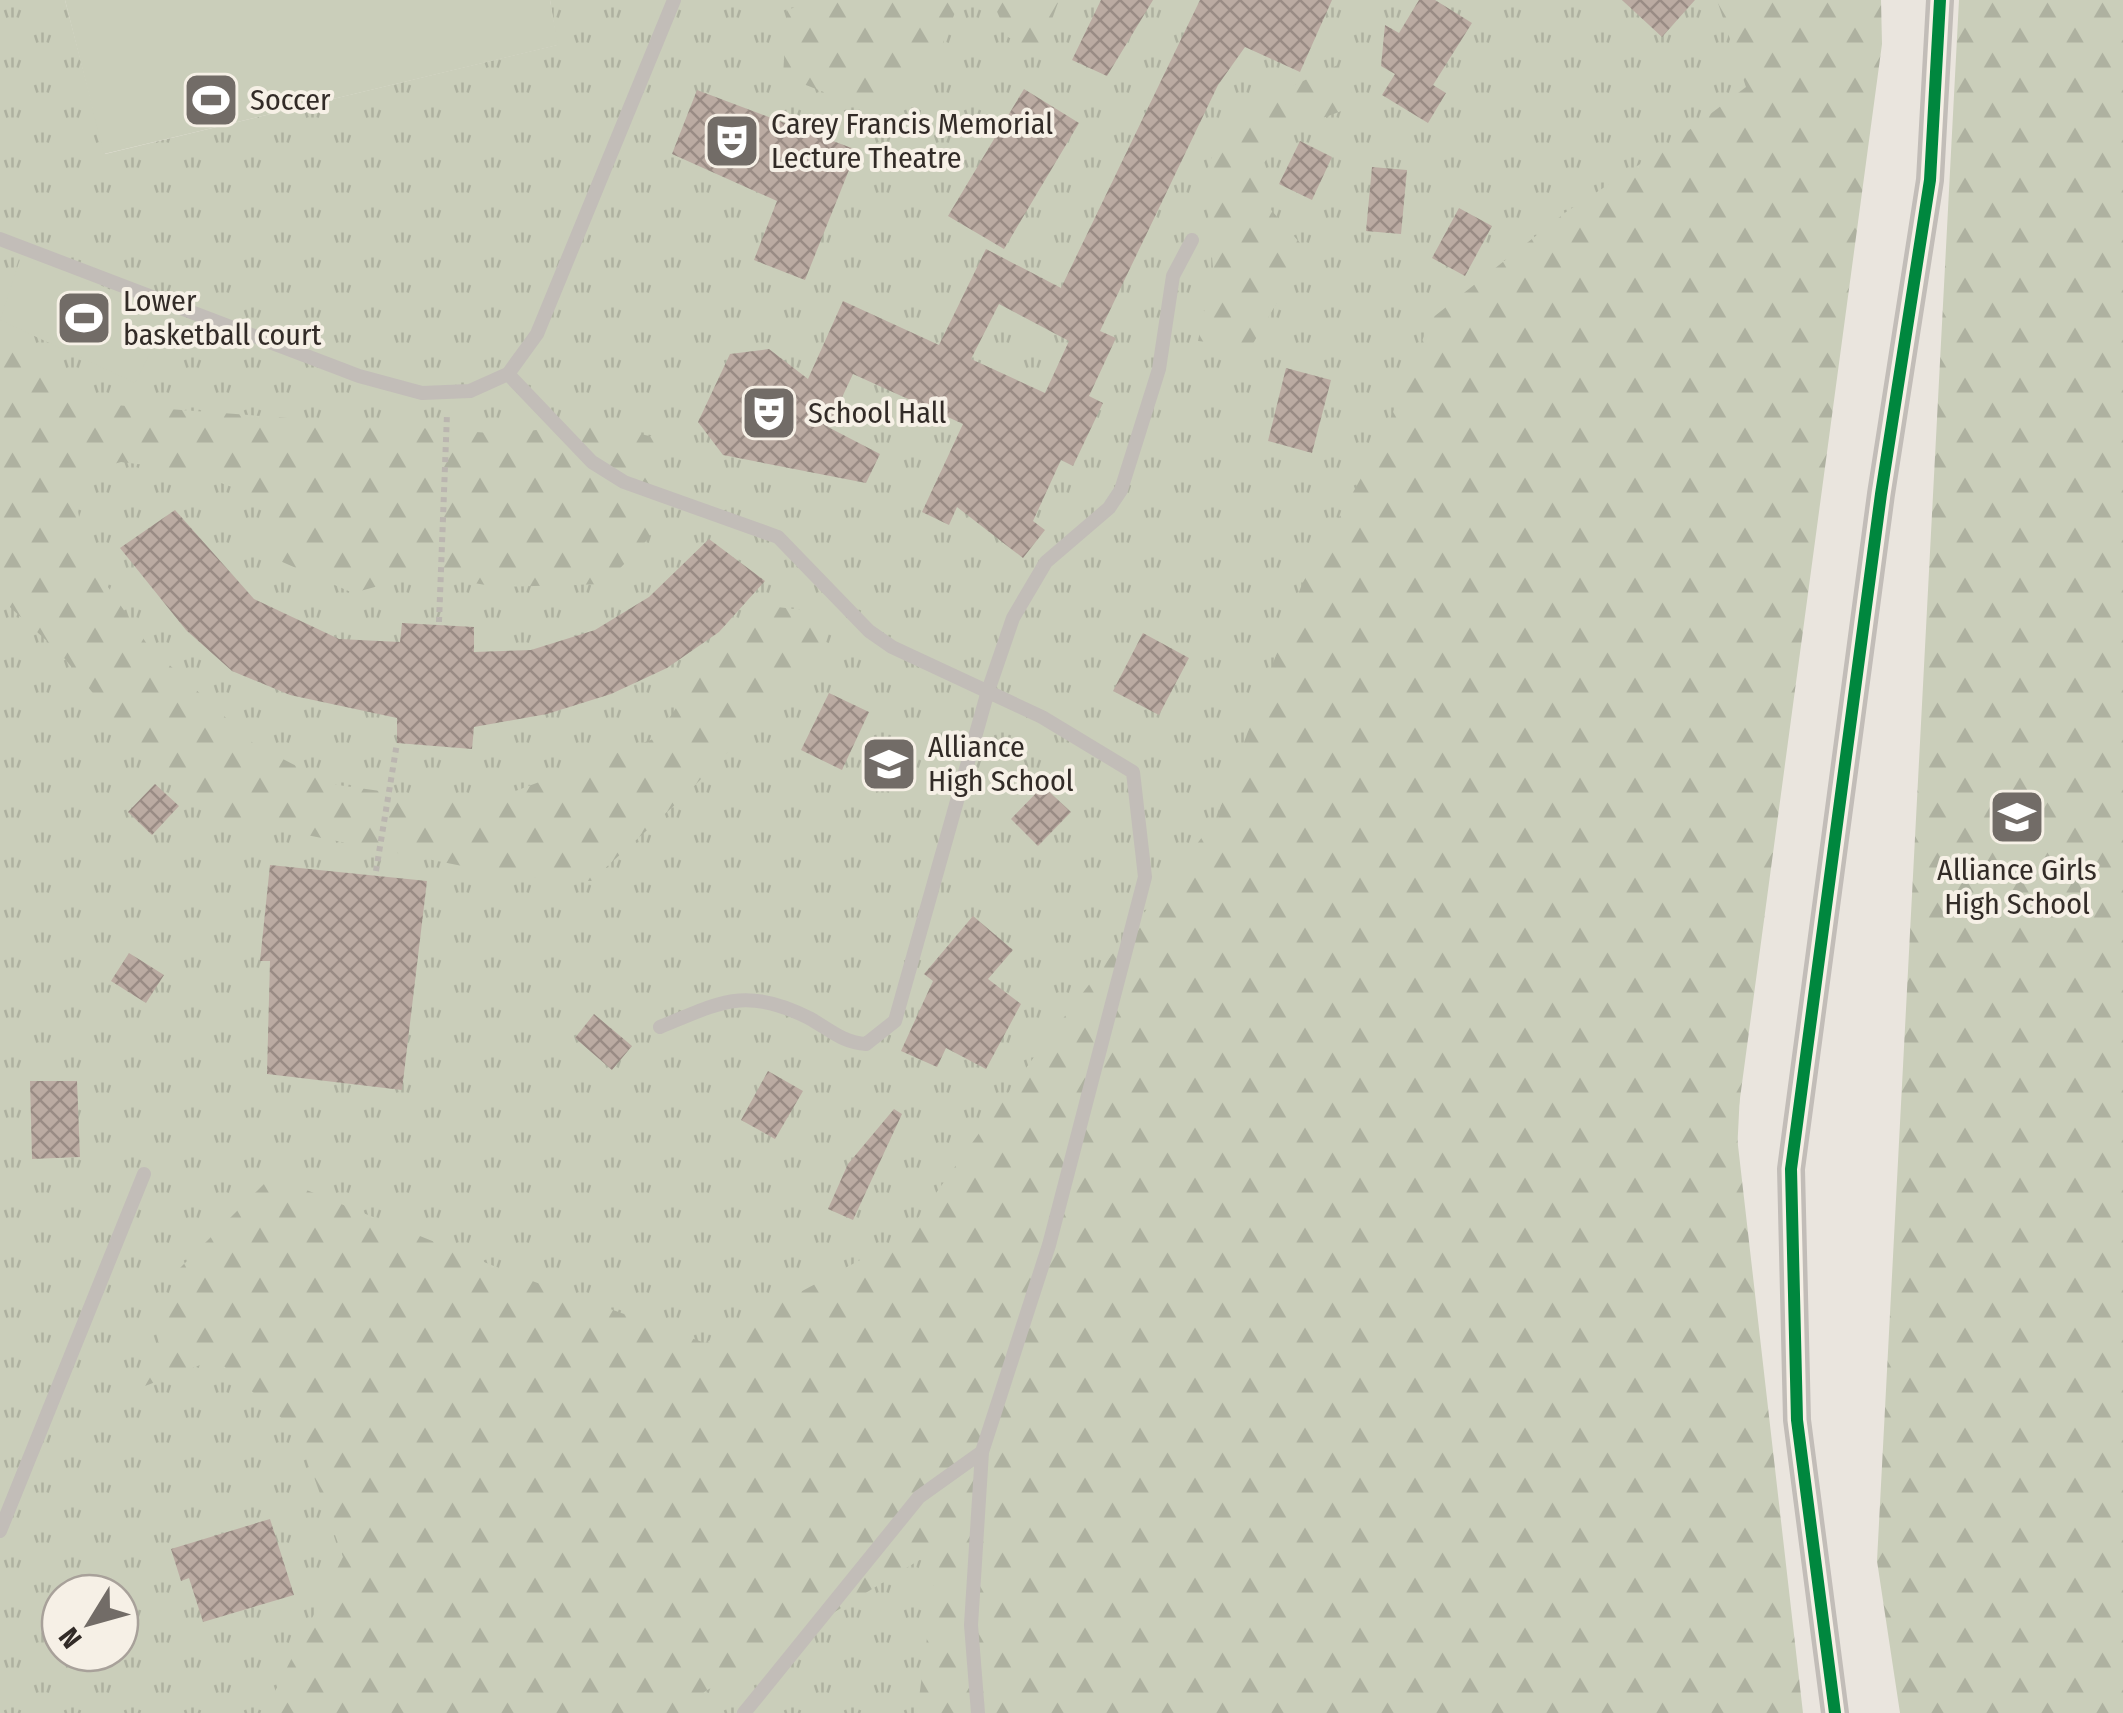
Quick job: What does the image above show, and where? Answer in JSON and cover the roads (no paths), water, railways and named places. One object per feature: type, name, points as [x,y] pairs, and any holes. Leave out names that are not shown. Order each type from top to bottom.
[{"type":"street","points":[[1835,1713],[1797,1420],[1791,1169],[1881,494],[1930,180],[1940,0]]},
{"type":"lane","points":[[0,238],[359,376],[422,393],[470,391],[508,374],[537,334],[674,0]]},
{"type":"lane","points":[[660,1026],[724,1002],[752,997],[807,1017],[850,1043],[866,1044],[895,1021],[988,692],[1013,618],[1046,562],[1108,508],[1121,490],[1160,369],[1172,276],[1192,240]]},
{"type":"lane","points":[[508,374],[592,462],[624,482],[727,515],[778,537],[869,631],[892,647],[1042,717],[1133,772],[1145,877],[1049,1246],[982,1452],[971,1625],[978,1713]]},
{"type":"lane","points":[[0,1531],[144,1174]]},
{"type":"lane","points":[[744,1713],[920,1497],[982,1452]]},
{"type":"place","name":"Soccer","points":[[211,100]]},
{"type":"place","name":"Carey Francis Memorial Lecture Theatre","points":[[732,141]]},
{"type":"place","name":"Lower basketball court","points":[[84,318]]},
{"type":"place","name":"School Hall","points":[[769,413]]},
{"type":"place","name":"Alliance High School","points":[[889,764]]},
{"type":"place","name":"Alliance Girls High School","points":[[2017,817]]}]
